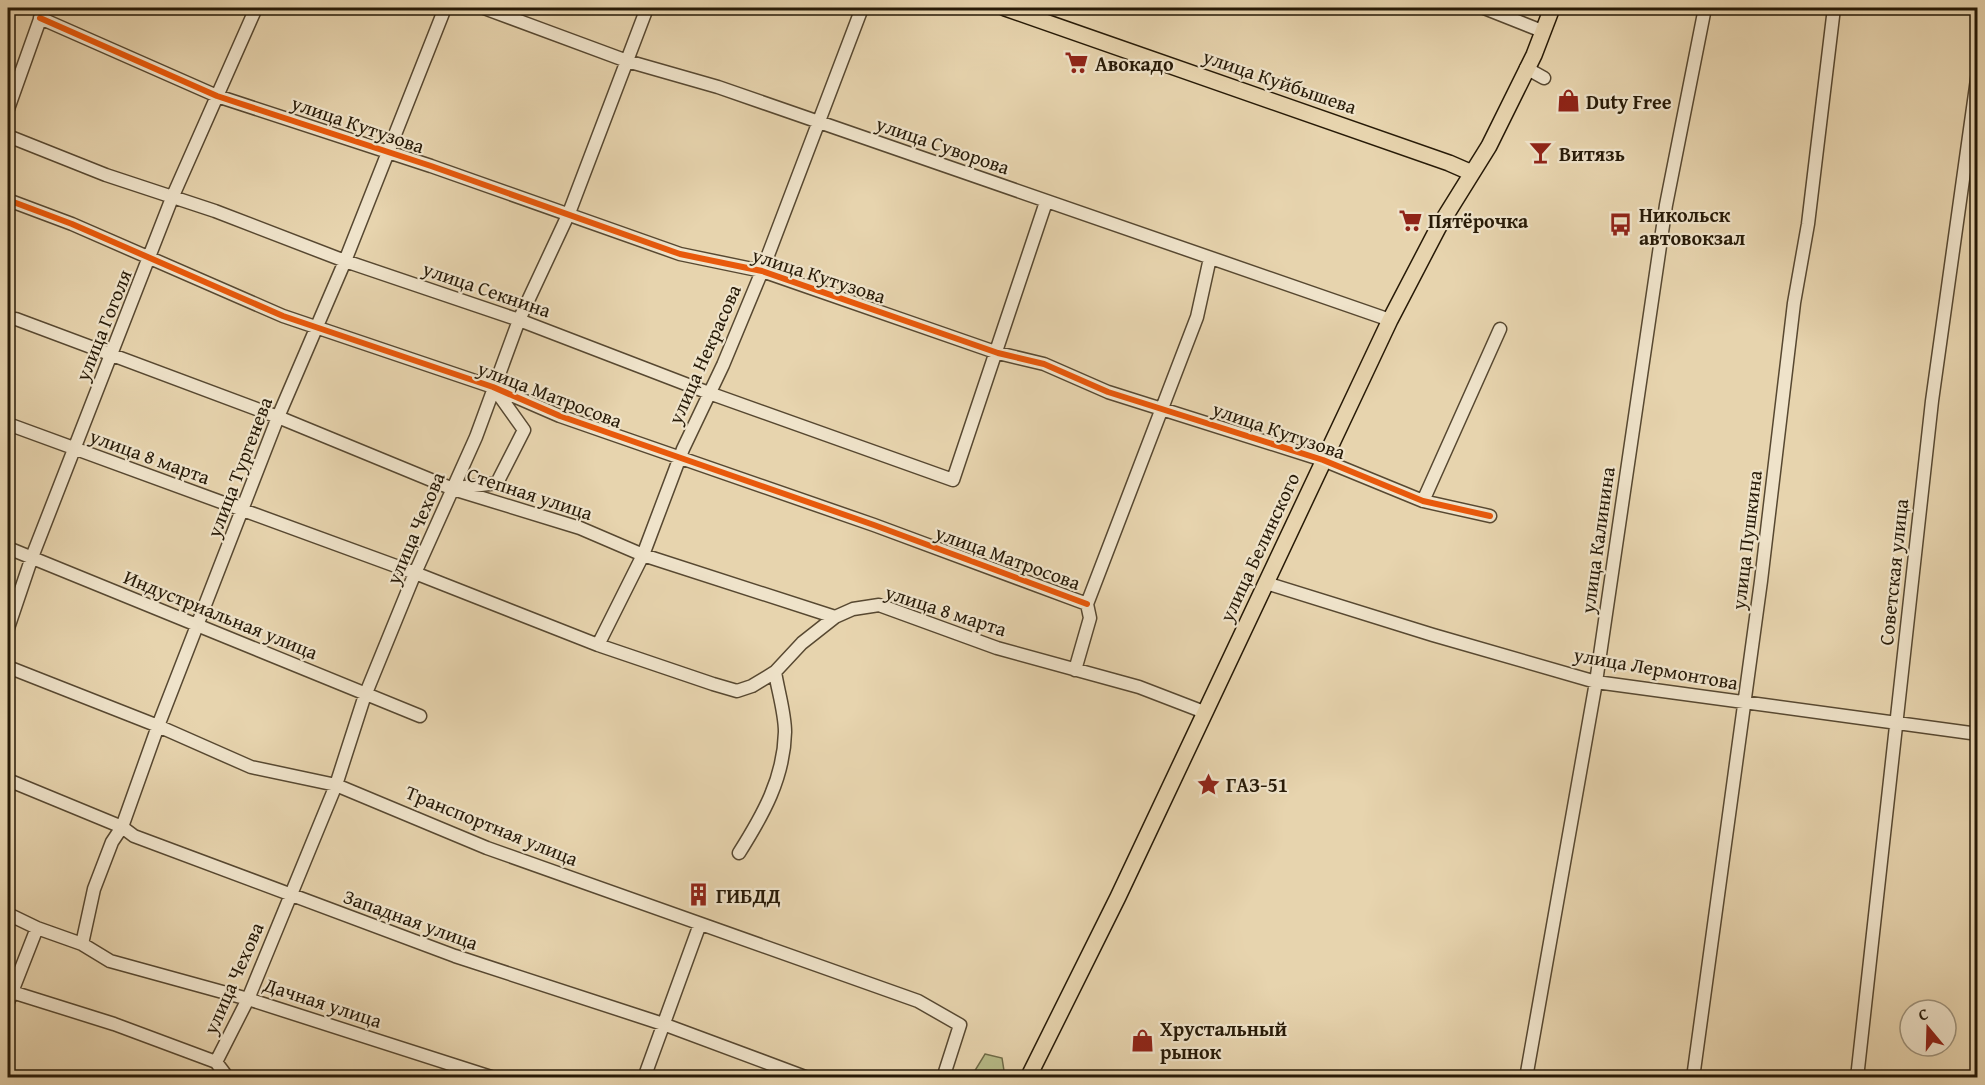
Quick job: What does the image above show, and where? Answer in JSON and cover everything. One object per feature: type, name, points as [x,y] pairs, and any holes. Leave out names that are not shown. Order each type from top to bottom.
[{"type":"main road","name":"улица Куйбышева","points":[[1005,8],[1438,159],[1472,173]]},
{"type":"main road","name":"улица Белинского","points":[[1028,1077],[1118,897],[1390,320],[1438,228],[1489,146],[1534,55],[1552,8]]},
{"type":"street","name":"улица Гоголя","points":[[8,628],[32,557],[111,353],[151,259],[172,198],[256,8]]},
{"type":"street","name":"улица Тургенева","points":[[82,944],[94,889],[112,842],[122,827],[158,726],[278,417],[345,261],[445,8]]},
{"type":"street","name":"улица Суворова","points":[[484,8],[627,62],[718,87],[1390,320]]},
{"type":"street","name":"улица Чехова","points":[[216,1062],[249,999],[336,785],[366,693],[415,573],[476,438],[519,320],[568,213],[647,8]]},
{"type":"street","name":"улица Некрасова","points":[[598,645],[643,555],[679,460],[723,365],[762,271],[862,8]]},
{"type":"street","points":[[1484,8],[1542,31]]},
{"type":"street","name":"улица Калинина","points":[[1526,1077],[1596,682],[1666,205],[1705,8]]},
{"type":"street","name":"улица Пушкина","points":[[1693,1077],[1742,702],[1761,581],[1794,303],[1808,224],[1834,8]]},
{"type":"street","name":"улица Кутузова","points":[[42,13],[217,96],[568,213],[680,254],[762,271],[998,352],[1044,364],[1108,392],[1162,407],[1323,460],[1423,501],[1490,516]]},
{"type":"street","points":[[8,109],[42,13]]},
{"type":"street","points":[[1526,68],[1544,78]]},
{"type":"street","name":"Советская улица","points":[[1857,1077],[1932,401],[1977,72]]},
{"type":"street","name":"улица Секнина","points":[[8,136],[345,261],[519,320],[709,393],[953,480],[998,352]]},
{"type":"street","name":"улица Матросова","points":[[8,200],[315,328],[494,387],[560,416],[679,460],[874,525],[1087,604]]},
{"type":"street","points":[[998,352],[1046,202]]},
{"type":"street","points":[[1075,670],[1090,618],[1087,604],[1197,317],[1210,258]]},
{"type":"street","name":"Степная улица","points":[[16,320],[111,353],[278,417],[453,489],[580,528],[643,555],[835,617]]},
{"type":"street","points":[[1423,501],[1500,329]]},
{"type":"street","points":[[453,489],[497,483],[524,430],[494,387]]},
{"type":"street","name":"улица 8 марта","points":[[8,424],[415,573]]},
{"type":"street","name":"Индустриальная улица","points":[[8,548],[196,627],[420,716]]},
{"type":"street","points":[[415,573],[598,645],[737,691],[752,686],[775,672],[785,731],[779,778],[761,818],[739,853]]},
{"type":"street","name":"улица Лермонтова","points":[[1266,583],[1433,635],[1596,682],[1977,734]]},
{"type":"street","name":"улица 8 марта","points":[[775,672],[802,644],[835,617],[853,609],[879,605],[997,648],[1139,687],[1204,712]]},
{"type":"street","name":"Транспортная улица","points":[[8,667],[158,726],[251,767],[336,785],[487,848],[918,1001],[960,1025],[943,1077]]},
{"type":"street","name":"Западная улица","points":[[8,780],[122,827],[134,836],[289,897],[455,956],[663,1024],[808,1077]]},
{"type":"street","name":"Дачная улица","points":[[8,914],[37,928],[82,944],[110,961],[249,999],[494,1077]]},
{"type":"street","points":[[644,1077],[700,924]]},
{"type":"street","points":[[37,928],[10,997],[114,1024],[216,1062],[228,1077]]},
{"type":"green space","points":[[985,1054],[1002,1058],[1005,1077],[971,1077]]},
{"type":"cycle path","points":[[40,18],[217,96],[431,166],[680,254],[762,271],[998,353],[1044,364],[1108,392],[1323,460],[1423,501],[1490,516]]},
{"type":"cycle path","points":[[8,200],[72,224],[283,316],[493,387],[560,416],[874,525],[1087,604]]},
{"type":"place","name":"Авокадо","points":[[1077,63]]},
{"type":"place","name":"Duty Free","points":[[1568,101]]},
{"type":"place","name":"Витязь","points":[[1541,153]]},
{"type":"place","name":"Пятёрочка","points":[[1410,220]]},
{"type":"place","name":"Никольск автовокзал","points":[[1621,225]]},
{"type":"place","name":"ГАЗ-51","points":[[1208,784]]},
{"type":"place","name":"ГИБДД","points":[[698,895]]},
{"type":"place","name":"Хрустальный рынок","points":[[1142,1040]]}]
